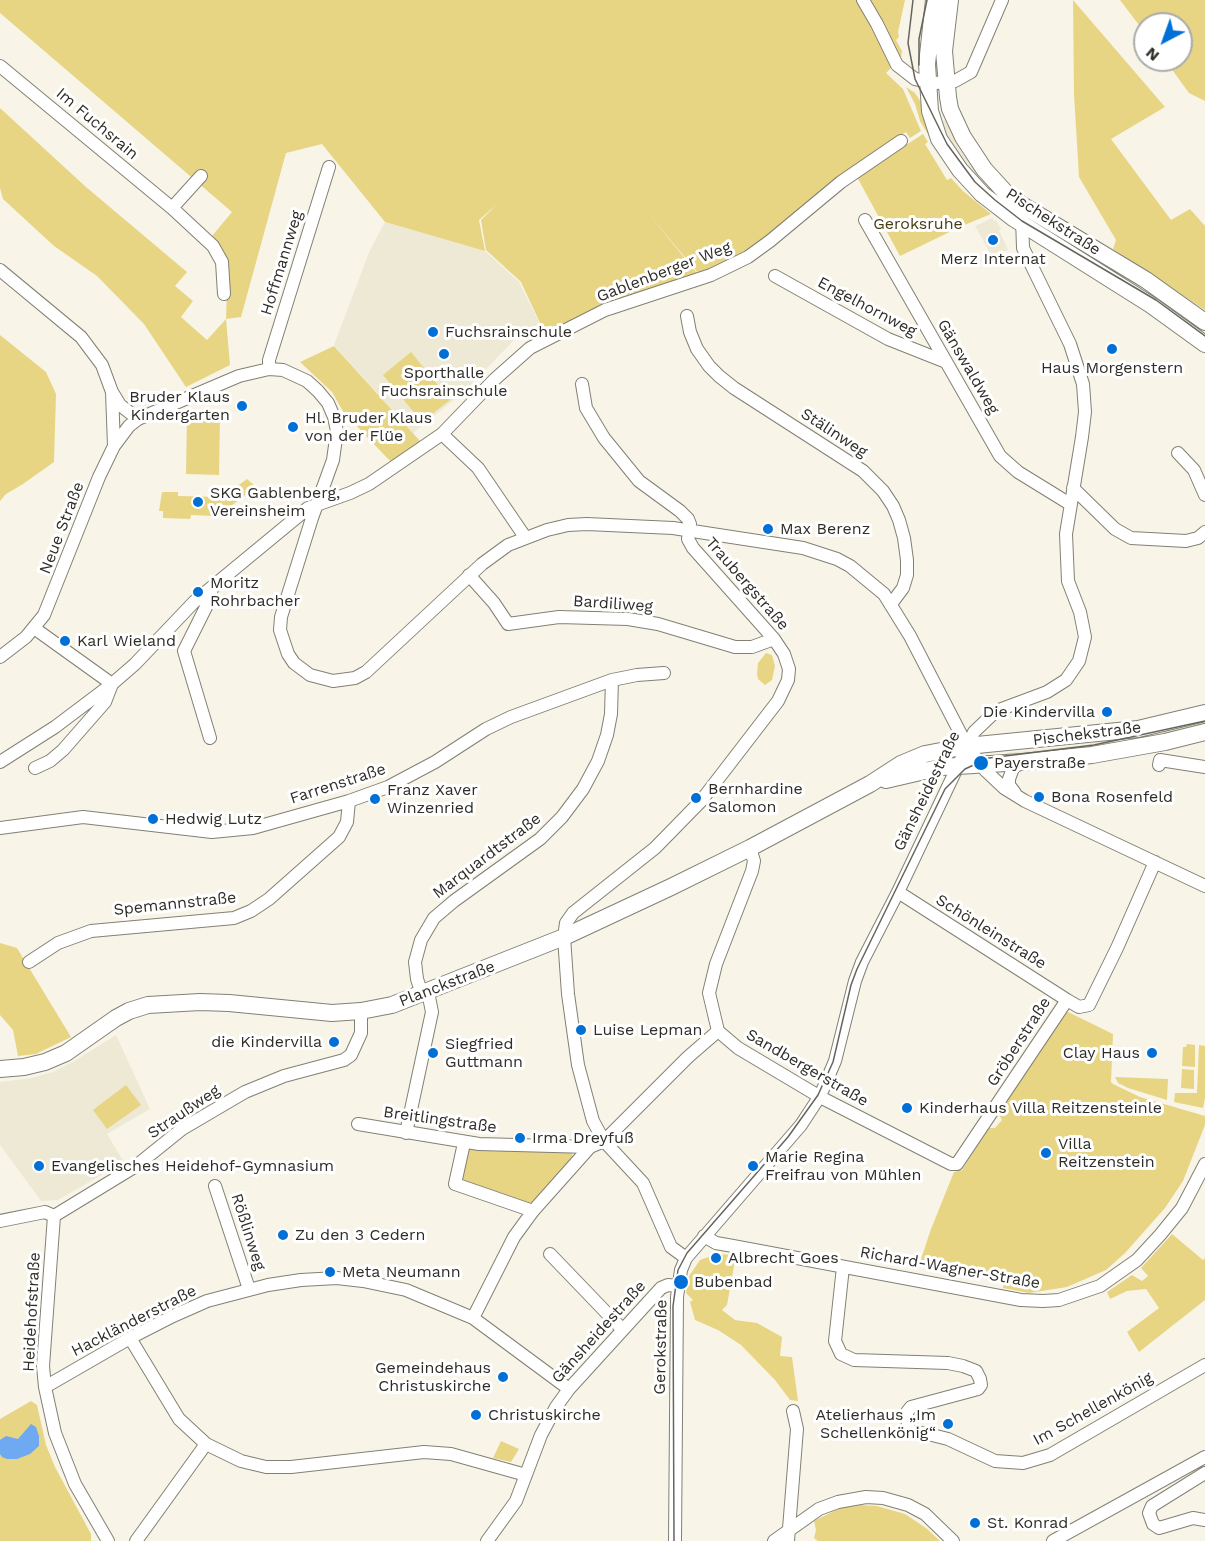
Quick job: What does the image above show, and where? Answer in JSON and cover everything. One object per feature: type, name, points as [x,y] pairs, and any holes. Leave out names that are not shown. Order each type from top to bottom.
[{"type":"main road","name":"Pischekstraße","points":[[934,0],[927,82],[930,111],[933,125],[951,157],[982,194],[1023,225],[1135,295],[1205,344]]},
{"type":"main road","name":"Pischekstraße","points":[[950,0],[944,51],[945,83],[950,109],[970,150],[996,184],[1022,205],[1146,280],[1205,322]]},
{"type":"main road","name":"Pischekstraße","points":[[973,735],[1005,743],[1138,729],[1205,713]]},
{"type":"main road","name":"Pischekstraße","points":[[958,766],[1113,752],[1205,732]]},
{"type":"main road","name":"Planckstraße","points":[[0,1069],[45,1062],[66,1053],[116,1018],[148,1005],[200,1002],[332,1013],[361,1011],[392,1005],[564,937],[750,848],[870,784],[901,764],[973,735]]},
{"type":"main road","name":"Planckstraße","points":[[870,784],[932,768],[958,766]]},
{"type":"street","points":[[863,0],[894,62],[915,79],[945,83],[971,72],[1002,0]]},
{"type":"street","name":"Im Fuchsrain","points":[[0,66],[172,208],[213,246],[222,262],[224,294]]},
{"type":"street","name":"Gablenberger Weg","points":[[0,762],[55,727],[112,684],[135,664],[186,610],[308,508],[369,484],[442,434],[495,379],[530,348],[605,310],[711,275],[748,257],[841,182],[902,141]]},
{"type":"street","name":"Hoffmannweg","points":[[269,369],[269,360],[329,167]]},
{"type":"street","points":[[172,208],[201,176]]},
{"type":"street","name":"Gänsheidestraße","points":[[686,1258],[801,1125],[820,1096],[838,1052],[858,971],[973,735],[999,709],[1047,692],[1066,680],[1078,661],[1085,637],[1080,612],[1068,581],[1066,534],[1082,436],[1083,384],[1070,344],[1025,252],[1022,205]]},
{"type":"street","name":"Gänswaldweg","points":[[865,220],[993,446],[1007,464],[1070,504]]},
{"type":"street","name":"Neue Straße","points":[[0,270],[81,337],[102,365],[112,392],[120,405],[138,419]]},
{"type":"street","name":"Engelhornweg","points":[[775,276],[888,339],[946,362]]},
{"type":"street","name":"Stälinweg","points":[[687,316],[697,349],[718,376],[863,471],[889,499],[904,538],[907,570],[903,588],[891,604]]},
{"type":"street","points":[[114,446],[129,426],[138,419],[239,376],[269,369],[283,370],[307,381],[328,403],[337,431],[333,460],[283,606],[280,630],[288,654],[294,663],[310,675],[333,681],[355,678],[366,672],[469,575],[495,553],[525,537],[547,530],[578,525],[689,531],[803,548],[829,556],[863,575],[891,604],[957,724],[973,735]]},
{"type":"street","name":"Traubergstraße","points":[[564,937],[567,920],[573,913],[655,848],[701,801],[778,701],[788,680],[789,669],[784,654],[774,639],[693,548],[688,539],[689,522],[685,515],[639,481],[604,438],[586,408],[582,384]]},
{"type":"street","name":"Neue Straße","points":[[0,657],[34,628],[51,601],[93,492],[114,446],[112,392]]},
{"type":"street","points":[[442,434],[478,468],[525,537]]},
{"type":"street","points":[[1178,453],[1194,470],[1205,495]]},
{"type":"street","points":[[1072,488],[1115,529],[1131,538],[1186,541],[1198,538],[1205,532]]},
{"type":"street","name":"Bardiliweg","points":[[469,575],[494,603],[508,624],[559,617],[628,619],[658,624],[735,647],[752,647],[774,639]]},
{"type":"street","points":[[210,738],[184,651],[206,607],[212,588]]},
{"type":"street","points":[[34,628],[112,684],[105,702],[63,750],[50,761],[35,768]]},
{"type":"street","name":"Farrenstraße","points":[[0,828],[94,817],[179,829],[221,832],[252,828],[349,801],[408,777],[486,729],[510,717],[612,680],[664,673]]},
{"type":"street","name":"Marquardtstraße","points":[[406,1133],[432,1012],[417,979],[415,962],[421,940],[434,918],[454,901],[540,839],[562,817],[583,789],[598,761],[607,735],[611,714],[612,680]]},
{"type":"street","points":[[957,724],[971,729],[981,765],[1009,792],[1205,886]]},
{"type":"street","points":[[1159,765],[1160,760],[1205,767]]},
{"type":"street","points":[[1022,762],[1013,768],[1009,781],[1012,790],[1025,801]]},
{"type":"street","points":[[943,797],[962,775],[981,765]]},
{"type":"street","name":"Spemannstraße","points":[[29,962],[58,943],[91,931],[234,918],[251,911],[269,899],[339,837],[347,822],[349,801]]},
{"type":"street","points":[[473,1318],[514,1237],[533,1211],[590,1148],[604,1141],[680,1065],[718,1031],[709,993],[716,964],[752,871],[754,861],[750,848]]},
{"type":"street","name":"Gröberstraße","points":[[957,1164],[1067,1000],[1079,1007],[1089,1005],[1155,862]]},
{"type":"street","name":"Schönleinstraße","points":[[898,892],[1067,1000]]},
{"type":"street","points":[[564,937],[568,994],[578,1065],[593,1121],[604,1141],[643,1183],[670,1247],[686,1258]]},
{"type":"street","name":"Straußweg","points":[[54,1216],[136,1166],[182,1129],[245,1092],[284,1076],[344,1060],[351,1055],[361,1033],[361,1011]]},
{"type":"street","name":"Sandbergerstraße","points":[[718,1031],[738,1048],[820,1096],[908,1144],[951,1164],[957,1164]]},
{"type":"street","name":"Breitlingstraße","points":[[358,1124],[464,1143],[590,1148]]},
{"type":"street","points":[[464,1143],[455,1184],[533,1211]]},
{"type":"street","name":"Richard-Wagner-Straße","points":[[704,1236],[716,1243],[1021,1300],[1043,1301],[1091,1291],[1111,1280],[1149,1248],[1182,1208],[1205,1164]]},
{"type":"street","name":"Rößlinweg","points":[[215,1186],[249,1289]]},
{"type":"street","points":[[0,1221],[45,1212],[54,1216]]},
{"type":"street","name":"Heidehofstraße","points":[[54,1216],[43,1366],[45,1387],[55,1433],[75,1484],[108,1541]]},
{"type":"street","points":[[549,1254],[623,1330]]},
{"type":"street","name":"Gerokstraße","points":[[675,1541],[678,1286],[686,1258]]},
{"type":"street","name":"Im Schellenkönig","points":[[843,1267],[835,1341],[838,1350],[844,1357],[854,1360],[948,1363],[976,1371],[981,1385],[978,1389],[911,1407],[907,1412],[908,1427],[912,1432],[948,1440],[995,1461],[1023,1462],[1050,1455],[1205,1366]]},
{"type":"street","name":"Hackländerstraße","points":[[45,1387],[130,1338],[207,1301],[249,1289],[321,1278],[363,1281],[406,1290],[473,1318],[569,1389]]},
{"type":"street","name":"Gänsheidestraße","points":[[487,1541],[516,1501],[541,1435],[569,1389],[661,1288],[668,1285],[678,1286]]},
{"type":"street","points":[[130,1338],[179,1419],[206,1443],[241,1461],[266,1467],[291,1467],[424,1452],[451,1454],[526,1476]]},
{"type":"street","points":[[788,1536],[797,1429],[793,1411]]},
{"type":"street","points":[[136,1541],[206,1443]]},
{"type":"street","points":[[1053,1541],[1205,1457]]},
{"type":"street","points":[[1205,1473],[1152,1506],[1149,1513],[1153,1524],[1161,1528],[1193,1518],[1205,1520]]},
{"type":"street","points":[[774,1541],[788,1536],[809,1515],[828,1505],[855,1497],[895,1500],[917,1510],[953,1541]]},
{"type":"shaded area","points":[[945,120],[968,162],[999,194],[995,198],[958,156],[939,122]]},
{"type":"shaded area","name":"Merz Internat","points":[[992,218],[996,220],[1001,229],[999,230],[1008,250],[1001,253],[1005,263],[998,267],[975,226]]},
{"type":"shaded area","name":"Fuchsrainschule","points":[[385,222],[485,251],[519,282],[540,324],[514,340],[465,391],[413,433],[334,345],[370,250]]},
{"type":"shaded area","points":[[1205,718],[1205,727],[1079,751],[1007,758],[1006,753],[1085,745]]},
{"type":"shaded area","points":[[116,1035],[150,1109],[107,1134],[124,1162],[58,1200],[41,1201],[0,1145],[0,1082],[32,1078],[53,1072]]},
{"type":"green space","points":[[0,0],[905,0],[899,37],[896,40],[902,51],[901,58],[886,73],[903,89],[921,131],[910,138],[906,132],[872,153],[758,247],[726,266],[698,273],[648,213],[700,277],[547,338],[521,282],[486,250],[481,220],[496,205],[479,220],[485,251],[385,222],[322,144],[286,153],[241,317],[226,319],[228,261],[212,236],[232,212],[0,13]]},
{"type":"green space","points":[[1073,0],[1165,107],[1111,139],[1171,220],[1190,209],[1205,226],[1205,310],[1113,249],[1116,240],[1079,177],[1074,95]]},
{"type":"green space","points":[[1120,0],[1205,0],[1205,101],[1189,93],[1174,72],[1193,72],[1193,12],[1133,12],[1133,17]]},
{"type":"green space","points":[[906,87],[915,93],[921,102],[952,169],[950,171],[920,121],[915,104]]},
{"type":"green space","points":[[0,108],[86,187],[187,272],[175,286],[193,301],[181,317],[207,340],[226,319],[230,365],[186,387],[144,324],[97,276],[54,246],[3,199],[0,188]]},
{"type":"green space","name":"Geroksruhe","points":[[923,134],[928,142],[925,144],[947,180],[951,178],[991,214],[900,256],[857,177]]},
{"type":"green space","points":[[0,335],[46,372],[56,394],[54,462],[6,494],[0,501]]},
{"type":"green space","points":[[334,346],[420,441],[392,463],[344,413],[332,392],[300,362]]},
{"type":"green space","points":[[411,352],[450,400],[422,422],[383,375]]},
{"type":"green space","points":[[187,414],[220,415],[219,475],[186,474]]},
{"type":"green space","name":"SKG Gablenberg, Vereinsheim","points":[[247,479],[256,487],[227,509],[221,509],[221,513],[215,513],[215,516],[191,515],[190,519],[163,518],[163,511],[159,511],[162,492],[178,492],[178,496],[222,497]]},
{"type":"green space","points":[[766,653],[772,655],[775,666],[772,680],[765,685],[758,679],[757,674],[758,663]]},
{"type":"green space","points":[[0,943],[17,948],[71,1037],[36,1054],[18,1056],[13,1030],[0,1015]]},
{"type":"green space","points":[[1068,1012],[1113,1034],[1111,1082],[1113,1084],[1140,1097],[1205,1116],[1205,1125],[1183,1181],[1165,1208],[1125,1253],[1106,1270],[1067,1287],[1029,1293],[1003,1288],[1004,1282],[1000,1278],[919,1265],[954,1172],[962,1170],[989,1128],[995,1128],[1002,1120],[999,1115],[1000,1111],[1064,1014]]},
{"type":"green space","points":[[1187,1044],[1195,1045],[1195,1067],[1182,1066],[1183,1047]]},
{"type":"green space","points":[[1199,1045],[1205,1046],[1203,1108],[1174,1102],[1175,1093],[1197,1093]]},
{"type":"green space","points":[[1182,1069],[1194,1070],[1194,1089],[1181,1088]]},
{"type":"green space","points":[[1115,1077],[1168,1079],[1167,1100],[1128,1088],[1118,1083]]},
{"type":"green space","points":[[126,1085],[141,1105],[107,1129],[93,1110]]},
{"type":"green space","points":[[464,1143],[569,1147],[574,1166],[533,1211],[455,1184]]},
{"type":"green space","points":[[1172,1234],[1203,1260],[1205,1258],[1205,1300],[1139,1352],[1127,1332],[1159,1308],[1146,1289],[1127,1291],[1110,1299],[1107,1292],[1132,1275],[1142,1281],[1148,1276],[1141,1268]]},
{"type":"green space","points":[[717,1254],[736,1255],[727,1305],[722,1310],[735,1320],[757,1323],[782,1337],[780,1356],[792,1357],[798,1401],[790,1400],[775,1380],[741,1345],[718,1330],[695,1320],[690,1302],[693,1300],[686,1293],[689,1276],[700,1260]]},
{"type":"green space","points":[[31,1401],[37,1405],[46,1445],[55,1467],[91,1534],[91,1541],[0,1541],[0,1419]]},
{"type":"green space","points":[[501,1441],[519,1449],[511,1462],[493,1458]]},
{"type":"green space","points":[[860,1505],[877,1506],[905,1514],[940,1541],[818,1541],[814,1538],[816,1530],[814,1521],[840,1508]]},
{"type":"water","points":[[31,1424],[36,1427],[39,1446],[30,1454],[17,1459],[2,1457],[0,1440],[6,1436],[18,1439]]},
{"type":"tram line","points":[[913,0],[908,43],[915,79],[947,144],[975,182],[1022,221],[1156,300],[1205,336]]},
{"type":"tram line","points":[[919,65],[919,39],[927,0]]},
{"type":"tram line","points":[[674,1541],[673,1306],[678,1270],[687,1253],[788,1137],[818,1095],[833,1062],[851,985],[857,969],[945,789],[965,769],[989,758],[1094,745],[1205,721]]},
{"type":"place","name":"Merz Internat","points":[[993,240]]},
{"type":"place","name":"Fuchsrainschule","points":[[433,332]]},
{"type":"place","name":"Haus Morgenstern","points":[[1112,349]]},
{"type":"place","name":"Sporthalle Fuchsrainschule","points":[[444,354]]},
{"type":"place","name":"Bruder Klaus Kindergarten","points":[[242,406]]},
{"type":"place","name":"Hl. Bruder Klaus von der Flüe","points":[[293,427]]},
{"type":"place","name":"SKG Gablenberg, Vereinsheim","points":[[198,502]]},
{"type":"place","name":"Max Berenz","points":[[768,529]]},
{"type":"place","name":"Moritz Rohrbacher","points":[[198,592]]},
{"type":"place","name":"Karl Wieland","points":[[65,641]]},
{"type":"place","name":"Die Kindervilla","points":[[1107,712]]},
{"type":"place","name":"Payerstraße","points":[[981,763]]},
{"type":"place","name":"Bona Rosenfeld","points":[[1039,797]]},
{"type":"place","name":"Bernhardine Salomon","points":[[696,798]]},
{"type":"place","name":"Franz Xaver Winzenried","points":[[375,799]]},
{"type":"place","name":"Hedwig Lutz","points":[[153,819]]},
{"type":"place","name":"Luise Lepman","points":[[581,1030]]},
{"type":"place","name":"die Kindervilla","points":[[334,1042]]},
{"type":"place","name":"Siegfried Guttmann","points":[[433,1053]]},
{"type":"place","name":"Clay Haus","points":[[1152,1053]]},
{"type":"place","name":"Kinderhaus Villa Reitzensteinle","points":[[907,1108]]},
{"type":"place","name":"Irma Dreyfuß","points":[[520,1138]]},
{"type":"place","name":"Villa Reitzenstein","points":[[1046,1153]]},
{"type":"place","name":"Evangelisches Heidehof-Gymnasium","points":[[39,1166]]},
{"type":"place","name":"Marie Regina Freifrau von Mühlen","points":[[753,1166]]},
{"type":"place","name":"Zu den 3 Cedern","points":[[283,1235]]},
{"type":"place","name":"Albrecht Goes","points":[[716,1258]]},
{"type":"place","name":"Meta Neumann","points":[[330,1272]]},
{"type":"place","name":"Bubenbad","points":[[681,1282]]},
{"type":"place","name":"Gemeindehaus Christuskirche","points":[[503,1377]]},
{"type":"place","name":"Christuskirche","points":[[476,1415]]},
{"type":"place","name":"Atelierhaus „Im Schellenkönig“","points":[[948,1424]]},
{"type":"place","name":"St. Konrad","points":[[975,1523]]}]
